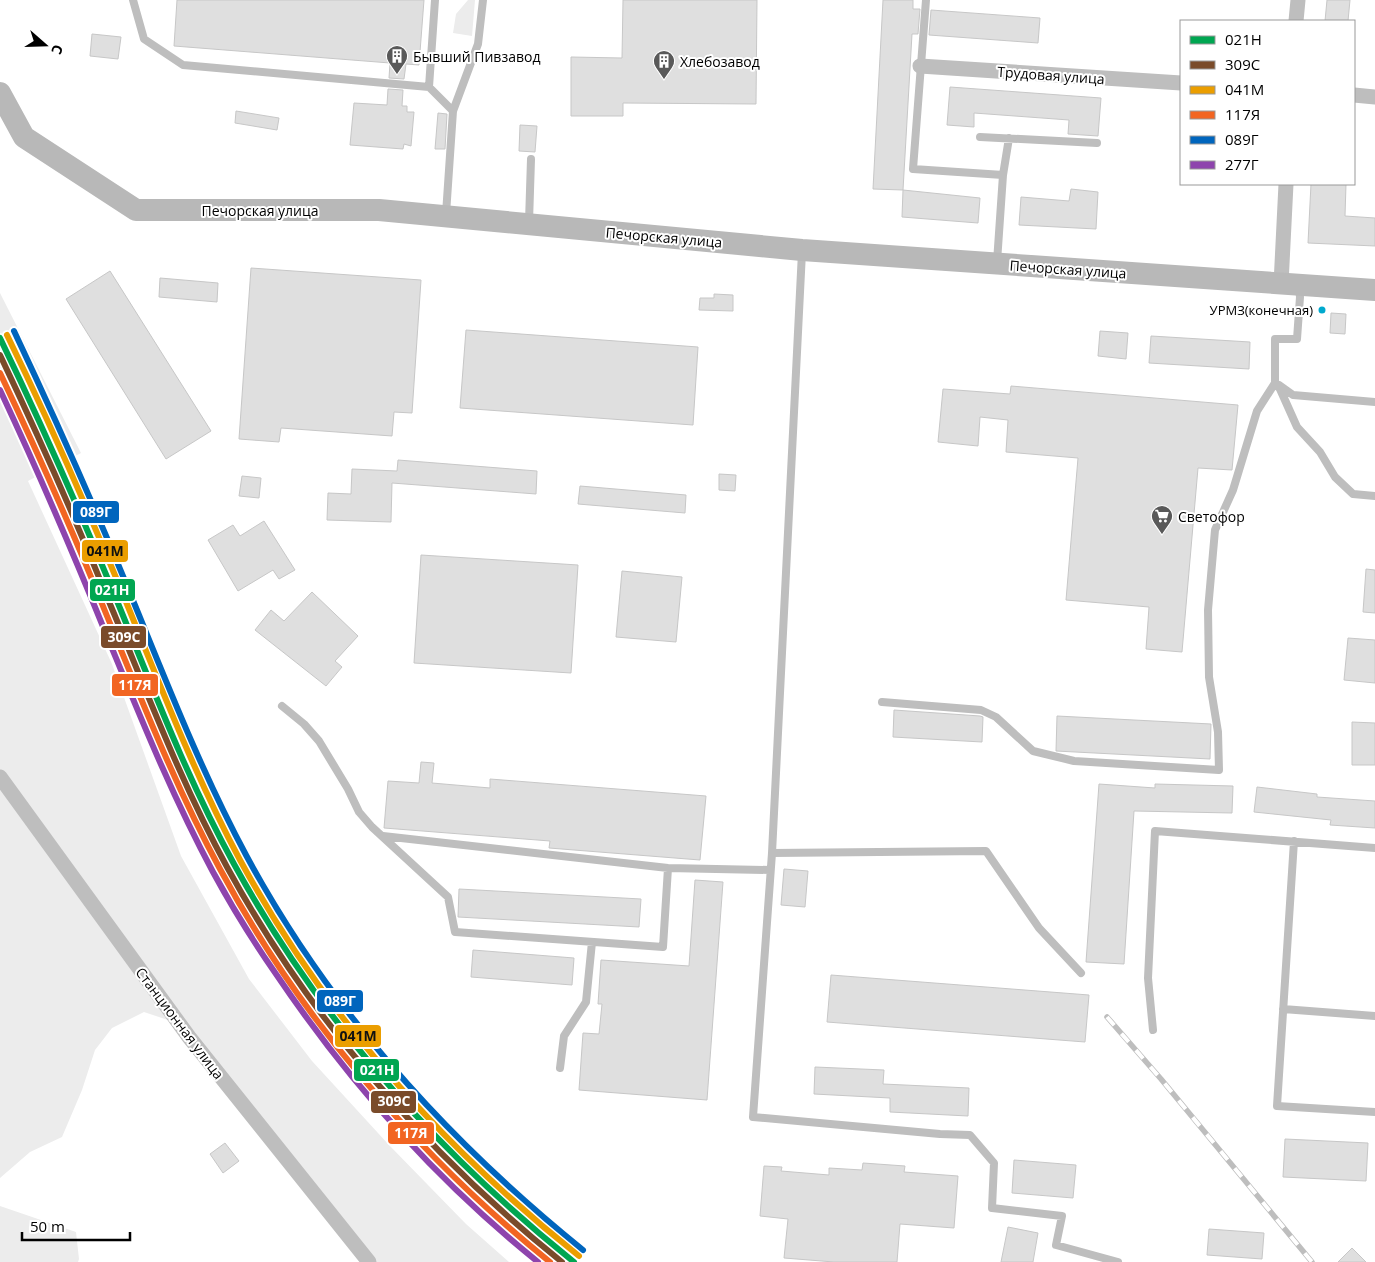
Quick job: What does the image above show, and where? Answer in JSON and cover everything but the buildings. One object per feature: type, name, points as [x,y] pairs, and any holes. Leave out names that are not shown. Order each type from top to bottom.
[{"type":"street","points":[[1296,20],[1298,0]]},
{"type":"street","name":"Трудовая улица","points":[[920,66],[1180,83]]},
{"type":"street","name":"Печорская улица","points":[[0,93],[24,137],[136,210],[379,210],[802,250],[1375,290]]},
{"type":"street","points":[[1355,95],[1375,97]]},
{"type":"street","points":[[1286,185],[1290,285]]},
{"type":"street","name":"Станционная улица","points":[[0,777],[189,1037],[369,1262]]},
{"type":"lane","points":[[133,0],[144,39],[183,65],[429,88],[453,111]]},
{"type":"lane","points":[[429,88],[435,0]]},
{"type":"lane","points":[[446,216],[453,111],[478,44],[483,0]]},
{"type":"lane","points":[[926,0],[913,169],[1003,176]]},
{"type":"lane","points":[[980,137],[1097,143]]},
{"type":"lane","points":[[997,264],[1003,176],[1009,138]]},
{"type":"lane","points":[[529,224],[531,159]]},
{"type":"lane","points":[[802,250],[772,853],[753,1117],[940,1134],[970,1134],[994,1162],[992,1208],[1062,1216],[1056,1245],[1118,1262]]},
{"type":"lane","points":[[882,702],[981,710],[996,717],[1033,750],[1074,762],[1219,770],[1218,732],[1209,677],[1208,610],[1215,530],[1232,490],[1257,411],[1275,383],[1275,339],[1297,339],[1300,297],[1290,285]]},
{"type":"lane","points":[[1275,383],[1293,395],[1375,402]]},
{"type":"lane","points":[[1275,383],[1280,389],[1297,427],[1320,452],[1335,477],[1353,494],[1375,496]]},
{"type":"lane","points":[[282,706],[304,724],[319,741],[348,789],[359,812],[372,827],[448,897],[455,932],[663,947],[668,868]]},
{"type":"lane","points":[[1153,1030],[1148,978],[1155,831],[1375,848]]},
{"type":"lane","points":[[383,836],[668,868],[770,870]]},
{"type":"lane","points":[[1294,842],[1278,1106],[1375,1112]]},
{"type":"lane","points":[[772,853],[986,851],[1039,928],[1081,974]]},
{"type":"lane","points":[[560,1068],[564,1036],[586,1002],[592,942]]},
{"type":"lane","points":[[1284,1009],[1375,1016]]},
{"type":"shaded area","points":[[468,0],[475,0],[472,36],[453,33],[456,14]]},
{"type":"shaded area","points":[[0,293],[81,453],[28,481],[112,664],[181,856],[249,979],[312,1061],[389,1145],[466,1224],[509,1262],[376,1262],[180,1024],[144,1012],[112,1028],[95,1050],[82,1090],[62,1137],[30,1152],[0,1178]]},
{"type":"shaded area","points":[[0,1206],[76,1232],[78,1262],[0,1262]]},
{"type":"railway","points":[[1107,1017],[1161,1079],[1312,1262]]},
{"type":"transit line","name":"089Г","points":[[14,331],[88,494],[214,791],[246,855],[279,912],[315,966],[354,1019],[439,1118],[485,1164],[583,1250]]},
{"type":"transit line","name":"041М","points":[[7,335],[81,495],[207,794],[240,860],[273,917],[309,972],[390,1075],[480,1170],[579,1256]]},
{"type":"transit line","name":"021Н","points":[[0,338],[74,499],[185,766],[217,832],[267,921],[304,976],[384,1080],[475,1175],[574,1262]]},
{"type":"transit line","name":"309С","points":[[0,355],[71,510],[151,704],[195,803],[227,867],[260,923],[295,978],[375,1081],[464,1176],[562,1262]]},
{"type":"transit line","name":"117Я","points":[[0,373],[69,524],[174,776],[220,869],[252,924],[287,978],[325,1031],[366,1082],[454,1177],[501,1221],[550,1262]]},
{"type":"transit line","name":"277Г","points":[[0,390],[54,509],[169,782],[213,872],[243,924],[267,962],[333,1053],[396,1128],[464,1198],[538,1262]]},
{"type":"place","name":"Бывший Пивзавод","points":[[397,75]]},
{"type":"place","name":"Хлебозавод","points":[[664,80]]},
{"type":"place","name":"УРМЗ(конечная)","points":[[1322,310]]},
{"type":"place","name":"Светофор","points":[[1162,535]]}]
